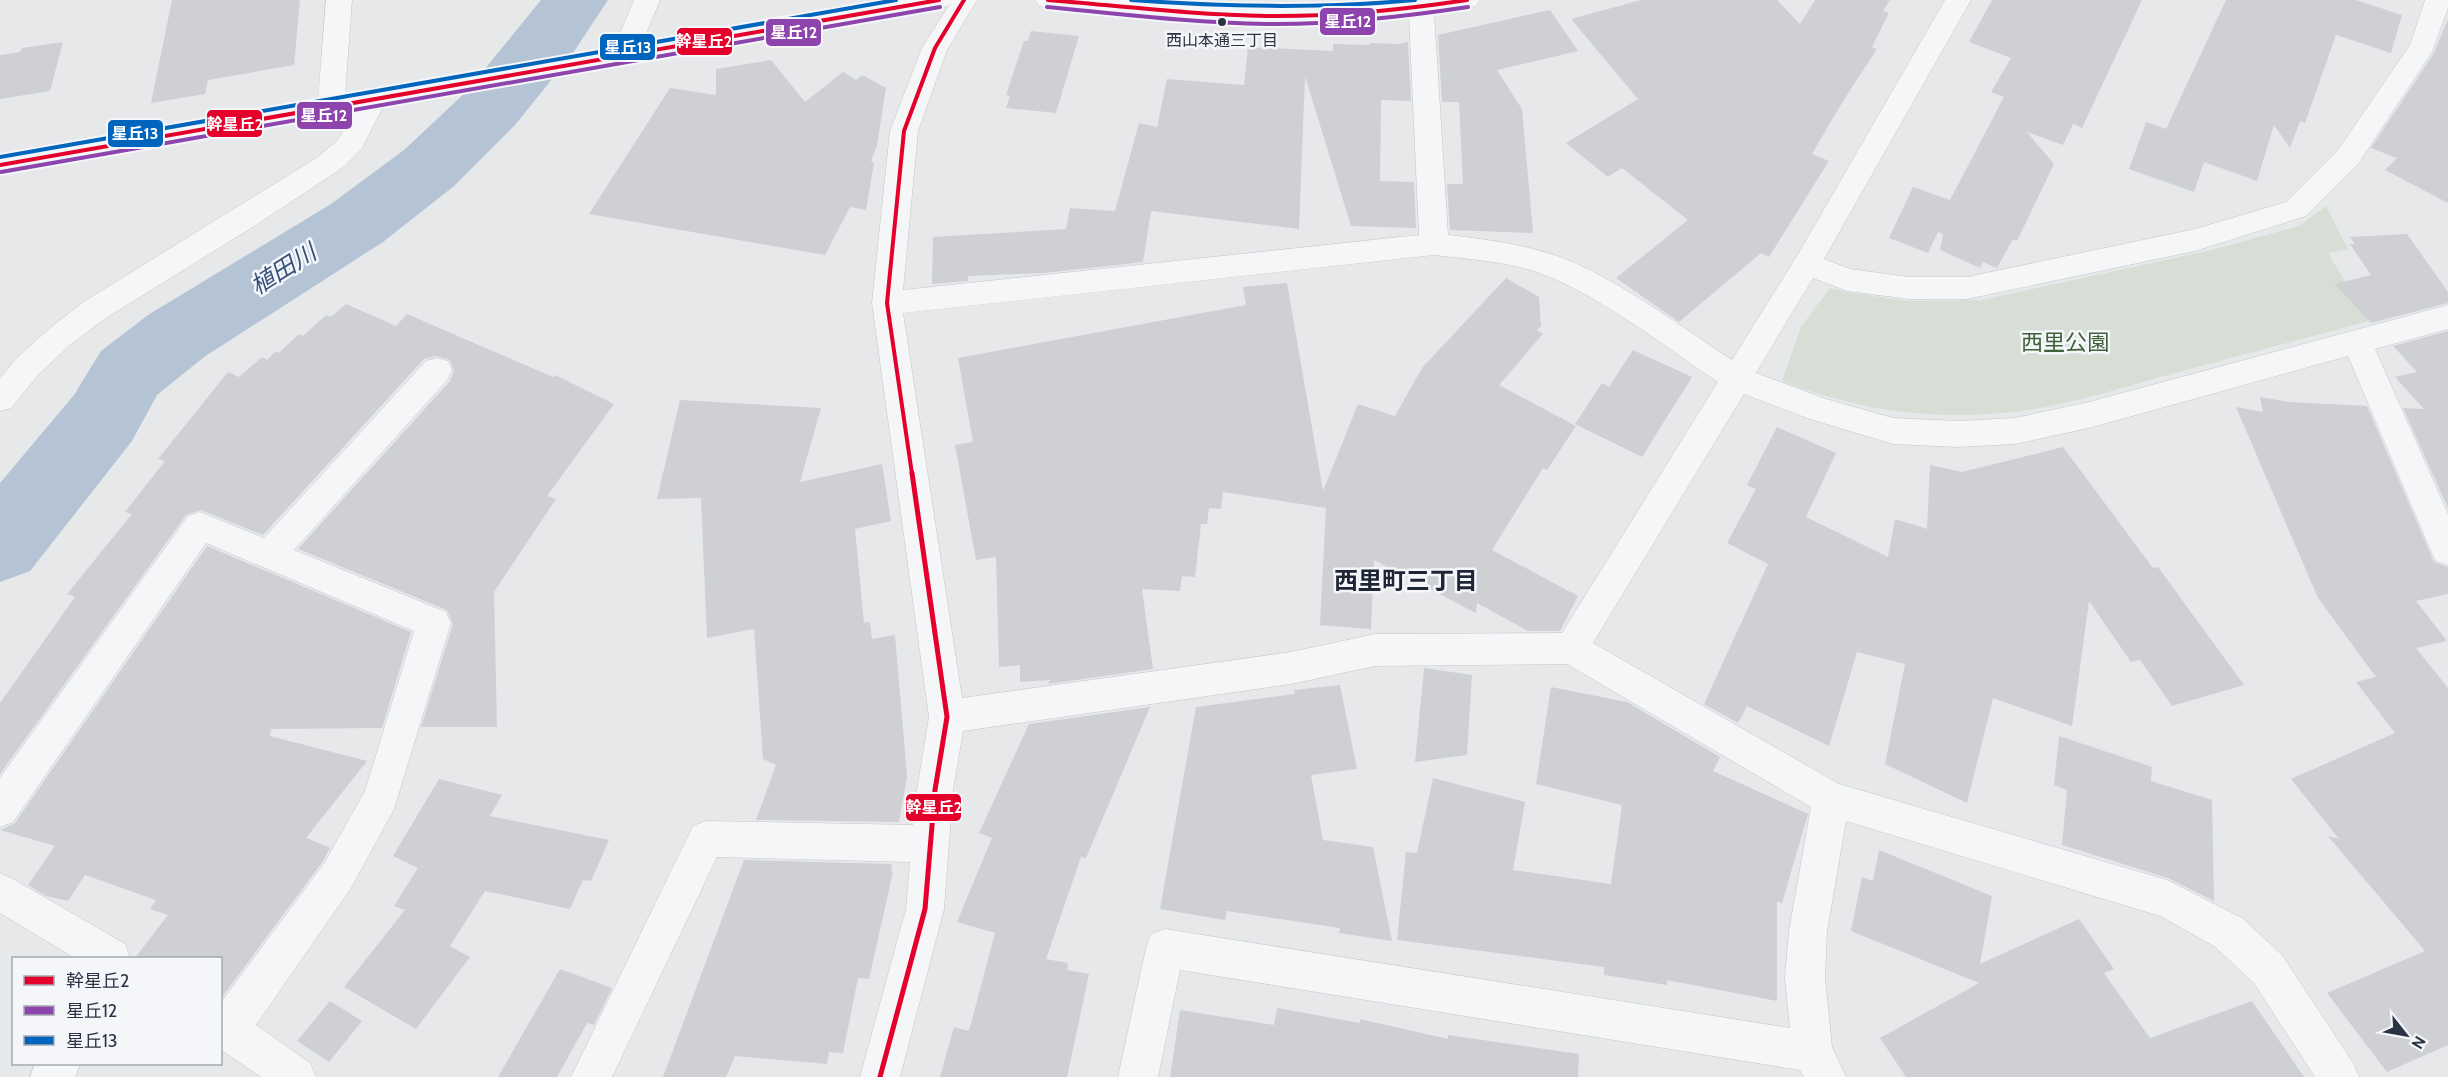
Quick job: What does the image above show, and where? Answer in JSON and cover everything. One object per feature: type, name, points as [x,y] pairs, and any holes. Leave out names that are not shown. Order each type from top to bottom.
[{"type":"street","points":[[331,106],[339,0]]},
{"type":"street","points":[[618,55],[647,0]]},
{"type":"street","points":[[0,165],[939,0]]},
{"type":"street","points":[[880,1077],[925,909],[935,790],[946,717],[887,303],[904,132],[935,48],[964,0]]},
{"type":"street","points":[[1048,0],[1267,16],[1346,14],[1467,0]]},
{"type":"street","points":[[1571,648],[1807,264],[1958,0]]},
{"type":"street","points":[[1807,264],[1847,280],[1909,288],[1967,288],[2195,240],[2296,209],[2348,157],[2423,46],[2438,0]]},
{"type":"street","points":[[1420,4],[1434,244]]},
{"type":"street","points":[[0,399],[34,359],[109,299],[249,216],[341,154],[356,135],[374,98]]},
{"type":"street","points":[[887,303],[1434,244],[1535,260],[1570,273],[1623,304],[1736,378],[1821,410],[1893,431],[1958,434],[2015,431],[2089,415],[2448,317]]},
{"type":"street","points":[[2357,342],[2448,549]]},
{"type":"street","points":[[269,555],[437,370]]},
{"type":"street","points":[[0,809],[200,526],[434,623],[381,797],[338,875],[225,1027],[296,1077]]},
{"type":"street","points":[[946,717],[1291,668],[1375,650],[1571,648],[1831,799],[2167,899],[2228,932],[2268,969],[2339,1077]]},
{"type":"street","points":[[1138,1077],[1165,948],[1819,1065],[1805,978],[1808,931],[1831,799]]},
{"type":"street","points":[[591,1077],[706,839],[930,844]]},
{"type":"street","points":[[0,892],[109,957]]},
{"type":"street","points":[[50,1077],[59,1065]]},
{"type":"green space","name":"西里公園","points":[[2326,206],[2348,249],[2328,253],[2369,321],[2093,396],[2053,406],[2013,412],[1954,415],[1895,411],[1838,399],[1782,381],[1801,327],[1830,288],[1908,301],[1982,300],[2216,249],[2299,226]]},
{"type":"building","points":[[172,0],[300,0],[294,65],[208,80],[205,94],[151,103]]},
{"type":"building","points":[[1641,0],[1777,0],[1800,24],[1815,0],[1890,0],[1883,11],[1889,13],[1872,47],[1877,49],[1812,154],[1829,161],[1769,257],[1761,253],[1679,322],[1616,278],[1688,220],[1622,168],[1608,177],[1566,143],[1638,99],[1571,19]]},
{"type":"building","points":[[1992,0],[2142,0],[2082,128],[2073,124],[2063,145],[2027,132],[2054,164],[2017,241],[2013,239],[1997,268],[1983,262],[1980,268],[1940,250],[1943,234],[1938,232],[1928,253],[1889,238],[1913,187],[1950,200],[2004,97],[1991,92],[2011,58],[1969,42]]},
{"type":"building","points":[[2226,0],[2356,0],[2402,15],[2391,53],[2336,35],[2305,123],[2300,121],[2290,148],[2274,125],[2257,181],[2204,162],[2194,192],[2129,169],[2146,122],[2166,129]]},
{"type":"building","points":[[1550,10],[1578,51],[1497,70],[1522,109],[1533,233],[1450,230],[1447,184],[1463,184],[1459,102],[1442,102],[1438,35]]},
{"type":"building","points":[[2448,19],[2448,203],[2385,170],[2397,158],[2371,148],[2434,53]]},
{"type":"building","points":[[1031,31],[1079,36],[1056,113],[1006,108],[1010,96],[1006,95],[1024,41],[1028,41]]},
{"type":"building","points":[[63,42],[50,91],[0,99],[0,55],[20,52],[22,48]]},
{"type":"building","points":[[1408,42],[1411,101],[1381,100],[1380,181],[1414,182],[1416,228],[1351,226],[1305,76],[1299,229],[1151,211],[1143,262],[1044,273],[968,276],[968,281],[932,284],[933,237],[1066,229],[1070,208],[1115,211],[1139,123],[1157,127],[1167,79],[1244,85],[1248,47],[1333,51],[1333,44],[1370,45],[1370,43]]},
{"type":"building","points":[[771,60],[805,102],[843,72],[856,80],[862,75],[886,88],[877,145],[871,161],[874,163],[866,210],[850,207],[825,255],[589,214],[670,88],[716,95],[716,69]]},
{"type":"building","points":[[2407,234],[2448,292],[2448,303],[2371,323],[2335,284],[2371,275],[2350,244],[2355,244],[2350,237]]},
{"type":"building","points":[[1506,278],[1539,297],[1541,326],[1537,330],[1543,334],[1499,385],[1576,426],[1547,470],[1543,468],[1492,550],[1578,596],[1560,631],[1528,631],[1477,603],[1476,613],[1374,560],[1371,629],[1320,625],[1326,508],[1223,492],[1221,509],[1209,508],[1207,524],[1201,524],[1195,577],[1182,576],[1180,591],[1142,589],[1153,669],[1048,684],[1050,680],[1020,682],[1020,665],[999,667],[996,557],[976,560],[955,445],[973,442],[958,358],[1246,305],[1243,287],[1287,283],[1323,491],[1358,404],[1395,416],[1422,368]]},
{"type":"building","points":[[346,304],[396,326],[407,314],[553,377],[555,375],[614,404],[547,496],[556,499],[494,592],[497,727],[421,727],[453,624],[447,610],[298,549],[450,381],[454,371],[450,360],[436,356],[424,359],[263,535],[201,510],[186,515],[0,774],[0,703],[75,597],[67,594],[132,514],[125,512],[165,461],[158,459],[228,372],[239,377],[262,357],[267,360],[276,351],[279,353],[299,334],[303,336],[326,315],[331,317]]},
{"type":"building","points":[[2448,331],[2448,508],[2403,408],[2424,409],[2395,377],[2417,372],[2393,346]]},
{"type":"building","points":[[1633,350],[1692,377],[1642,457],[1575,424],[1602,383],[1609,387]]},
{"type":"building","points":[[2260,397],[2289,402],[2367,406],[2434,562],[2448,567],[2448,594],[2416,601],[2447,641],[2416,648],[2448,688],[2448,1045],[2387,1072],[2327,993],[2425,951],[2328,836],[2339,839],[2291,779],[2395,733],[2356,682],[2376,677],[2318,598],[2236,407],[2263,412]]},
{"type":"building","points":[[680,400],[821,408],[800,482],[882,464],[891,521],[855,529],[864,623],[870,622],[872,639],[895,635],[907,777],[899,822],[756,820],[776,765],[763,759],[754,629],[707,638],[701,498],[657,499]]},
{"type":"building","points":[[1777,427],[1836,453],[1806,517],[1888,557],[1895,519],[1927,529],[1930,465],[1962,472],[2063,447],[2153,568],[2158,567],[2244,685],[2172,706],[2140,660],[2131,662],[2089,601],[2072,726],[1993,698],[1967,803],[1885,764],[1905,664],[1857,652],[1829,746],[1747,706],[1738,723],[1704,704],[1768,564],[1727,543],[1756,489],[1747,485]]},
{"type":"building","points":[[207,546],[411,632],[382,728],[271,729],[270,736],[367,761],[306,838],[330,848],[323,861],[222,997],[222,957],[136,957],[168,915],[150,909],[156,900],[85,875],[68,901],[46,896],[28,885],[55,846],[0,830],[15,823]]},
{"type":"building","points":[[1424,668],[1472,675],[1467,755],[1415,762]]},
{"type":"building","points":[[1340,685],[1357,769],[1311,775],[1323,840],[1373,847],[1392,941],[1339,933],[1340,928],[1227,911],[1225,920],[1160,909],[1196,707],[1295,694],[1294,690]]},
{"type":"building","points":[[1551,687],[1627,702],[1720,757],[1713,771],[1808,814],[1782,903],[1777,901],[1777,1001],[1667,980],[1667,985],[1604,975],[1604,967],[1397,940],[1406,852],[1417,853],[1433,778],[1525,802],[1513,870],[1611,884],[1622,805],[1536,784]]},
{"type":"building","points":[[1150,707],[1086,858],[1081,857],[1046,959],[1068,963],[1067,970],[1089,974],[1067,1077],[940,1077],[954,1027],[969,1031],[995,933],[957,922],[992,838],[979,833],[1029,724]]},
{"type":"building","points":[[2059,736],[2152,767],[2151,781],[2212,800],[2214,901],[2168,878],[2062,845],[2067,790],[2054,785]]},
{"type":"building","points":[[439,779],[502,795],[490,816],[609,840],[591,881],[583,880],[570,909],[485,891],[450,946],[470,957],[416,1029],[344,987],[405,910],[394,906],[418,868],[393,856]]},
{"type":"building","points":[[1879,850],[1992,896],[1980,964],[2079,919],[2114,969],[2104,973],[2150,1038],[2252,1001],[2304,1077],[1906,1077],[1880,1038],[1979,983],[1851,931],[1862,877],[1873,881]]},
{"type":"building","points":[[744,860],[892,864],[891,871],[893,872],[869,979],[858,978],[843,1053],[829,1052],[827,1064],[735,1056],[726,1077],[663,1077]]},
{"type":"building","points":[[560,969],[612,988],[594,1025],[587,1023],[557,1077],[498,1077]]},
{"type":"building","points":[[330,1001],[362,1021],[329,1062],[297,1041]]},
{"type":"building","points":[[1277,1008],[1360,1023],[1360,1019],[1448,1039],[1448,1035],[1579,1054],[1578,1077],[1170,1077],[1180,1010],[1274,1025]]},
{"type":"waterway","name":"植田川","points":[[0,545],[103,418],[129,373],[176,336],[357,223],[429,168],[491,108],[549,37],[575,0]]},
{"type":"transit line","name":"星丘13","points":[[0,157],[896,0]]},
{"type":"transit line","name":"幹星丘2","points":[[0,165],[939,0]]},
{"type":"transit line","name":"幹星丘2","points":[[880,1077],[925,909],[935,790],[947,717],[887,303],[904,131],[935,48],[964,0]]},
{"type":"transit line","name":"幹星丘2","points":[[1048,0],[1212,14],[1267,16],[1367,12],[1467,0]]},
{"type":"transit line","name":"星丘13","points":[[1131,0],[1273,7],[1344,6],[1415,0]]},
{"type":"transit line","name":"星丘12","points":[[1,172],[940,7]]},
{"type":"transit line","name":"星丘12","points":[[1047,7],[1185,20],[1267,24],[1368,20],[1468,7]]},
{"type":"place","name":"西山本通三丁目","points":[[1222,22]]},
{"type":"district","name":"西里町三丁目","points":[[1406,580]]}]
